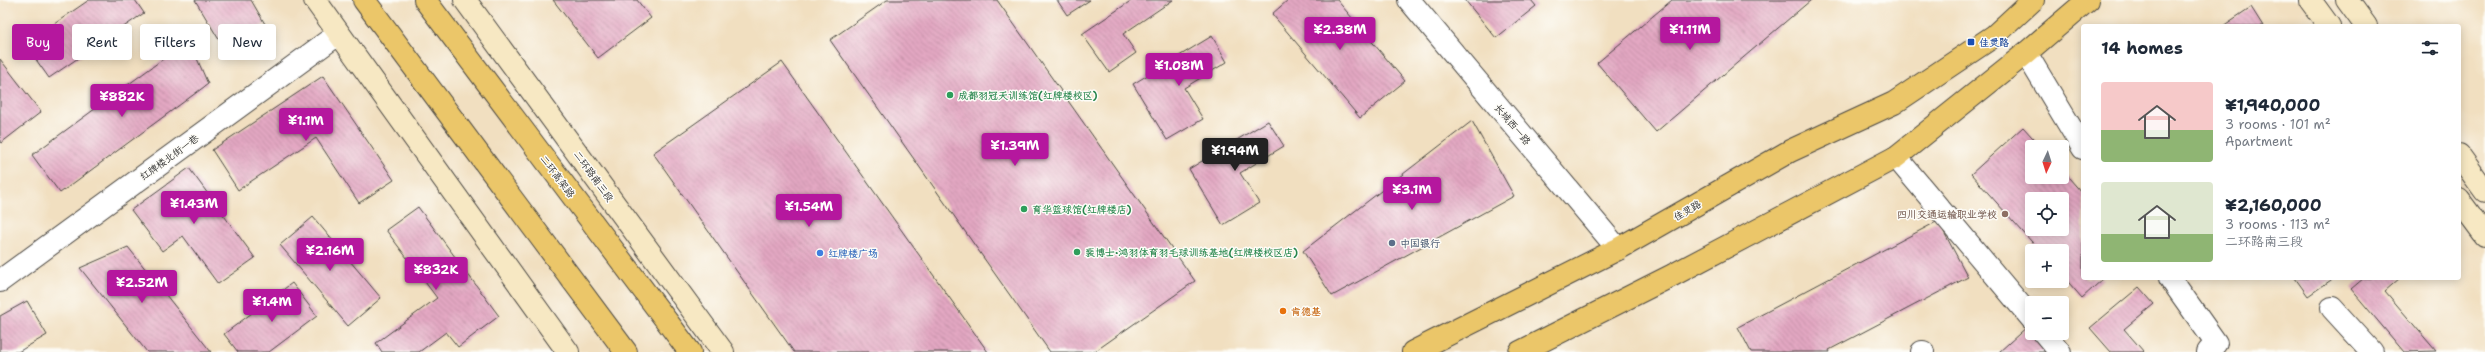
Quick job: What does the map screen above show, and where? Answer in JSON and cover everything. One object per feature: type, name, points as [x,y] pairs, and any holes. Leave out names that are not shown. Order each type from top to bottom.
[{"type":"main road","points":[[314,0],[568,352]]},
{"type":"main road","points":[[364,0],[626,352]]},
{"type":"main road","name":"二环高架路","points":[[425,0],[690,352]]},
{"type":"main road","name":"二环路南三段","points":[[465,0],[723,352]]},
{"type":"main road","name":"佳灵路","points":[[1413,352],[1618,249],[1790,151],[1894,103],[1994,36],[2033,0]]},
{"type":"main road","points":[[1520,352],[1671,276],[1896,157],[2026,53],[2088,0]]},
{"type":"main road","points":[[2310,0],[2328,24]]},
{"type":"main road","points":[[2347,0],[2365,24]]},
{"type":"main road","points":[[2461,158],[2485,191]]},
{"type":"main road","points":[[2461,203],[2485,235]]},
{"type":"street","name":"长城西一路","points":[[1409,0],[1618,249]]},
{"type":"street","name":"红牌楼北街一巷","points":[[0,281],[338,34]]},
{"type":"street","points":[[2026,53],[2081,145]]},
{"type":"street","points":[[1896,157],[2025,311]]},
{"type":"street","points":[[2171,280],[2216,342],[2208,352]]},
{"type":"street","points":[[2332,308],[2372,352]]},
{"type":"street","points":[[2050,340],[2060,352]]},
{"type":"building","points":[[89,0],[135,0],[144,13],[128,24],[72,24],[72,60],[75,60],[49,78],[36,60],[64,60],[64,24],[54,24]]},
{"type":"building","points":[[195,0],[251,0],[265,24],[218,24],[218,38]]},
{"type":"building","points":[[553,0],[637,0],[651,18],[598,58]]},
{"type":"building","points":[[887,0],[997,0],[1195,281],[1094,352],[1050,352],[830,40]]},
{"type":"building","points":[[1057,0],[1090,0],[1067,15]]},
{"type":"building","points":[[1132,0],[1173,0],[1123,34],[1136,53],[1109,72],[1082,34]]},
{"type":"building","points":[[1288,0],[1337,0],[1405,81],[1360,118],[1272,14]]},
{"type":"building","points":[[1465,0],[1531,0],[1536,6],[1496,38]]},
{"type":"building","points":[[1672,0],[1811,0],[1656,132],[1597,63]]},
{"type":"building","points":[[2251,7],[2262,24],[2226,24]]},
{"type":"building","points":[[1212,36],[1227,62],[1184,88],[1203,119],[1167,140],[1133,84]]},
{"type":"building","points":[[0,59],[41,112],[1,143],[0,142]]},
{"type":"building","points":[[162,60],[198,60],[208,84],[60,193],[32,155]]},
{"type":"building","name":"红牌楼广场","points":[[782,62],[988,352],[794,352],[653,153]]},
{"type":"building","points":[[323,76],[394,180],[359,203],[316,138],[238,190],[212,150]]},
{"type":"building","points":[[1268,121],[1284,146],[1240,173],[1259,203],[1223,225],[1189,169]]},
{"type":"building","points":[[1472,121],[1514,196],[1332,296],[1303,251]]},
{"type":"building","points":[[2023,127],[2035,140],[2025,140],[2025,184],[2069,184],[2069,178],[2081,192],[2081,280],[2102,280],[2082,298],[2069,283],[2069,244],[2034,244],[2027,236],[2069,236],[2069,192],[2025,192],[2025,234],[1971,174]]},
{"type":"building","points":[[189,168],[255,258],[218,284],[183,236],[162,251],[131,210]]},
{"type":"building","points":[[418,207],[499,316],[458,347],[446,332],[419,352],[382,352],[376,343],[437,298],[386,230]]},
{"type":"building","points":[[313,217],[381,298],[348,326],[280,245]]},
{"type":"building","points":[[1938,221],[1968,277],[1829,350],[1830,352],[1751,352],[1738,327]]},
{"type":"building","points":[[128,247],[211,352],[147,352],[80,268]]},
{"type":"building","points":[[2296,280],[2331,280],[2308,296]]},
{"type":"building","points":[[2362,280],[2398,280],[2385,291],[2436,351],[2404,352],[2351,289]]},
{"type":"building","points":[[292,283],[317,316],[269,352],[238,352],[224,334]]},
{"type":"building","points":[[2139,287],[2154,304],[2124,329],[2144,352],[2111,352],[2090,328]]},
{"type":"building","points":[[27,301],[47,335],[18,352],[0,352],[0,316]]},
{"type":"building","points":[[2025,329],[2025,340],[2043,340],[2054,352],[1999,352]]},
{"type":"place","name":"佳灵路","points":[[1971,42]]},
{"type":"place","name":"成都羽冠天训练馆(红牌楼校区)","points":[[950,95]]},
{"type":"place","name":"育华篮球馆(红牌楼店)","points":[[1024,209]]},
{"type":"place","name":"四川交通运输职业学校","points":[[2005,214]]},
{"type":"place","name":"中国银行","points":[[1392,243]]},
{"type":"place","name":"裴博士·鸿羽体育羽毛球训练基地(红牌楼校区店)","points":[[1077,252]]},
{"type":"place","name":"红牌楼广场","points":[[820,253]]},
{"type":"place","name":"肯德基","points":[[1283,311]]}]
